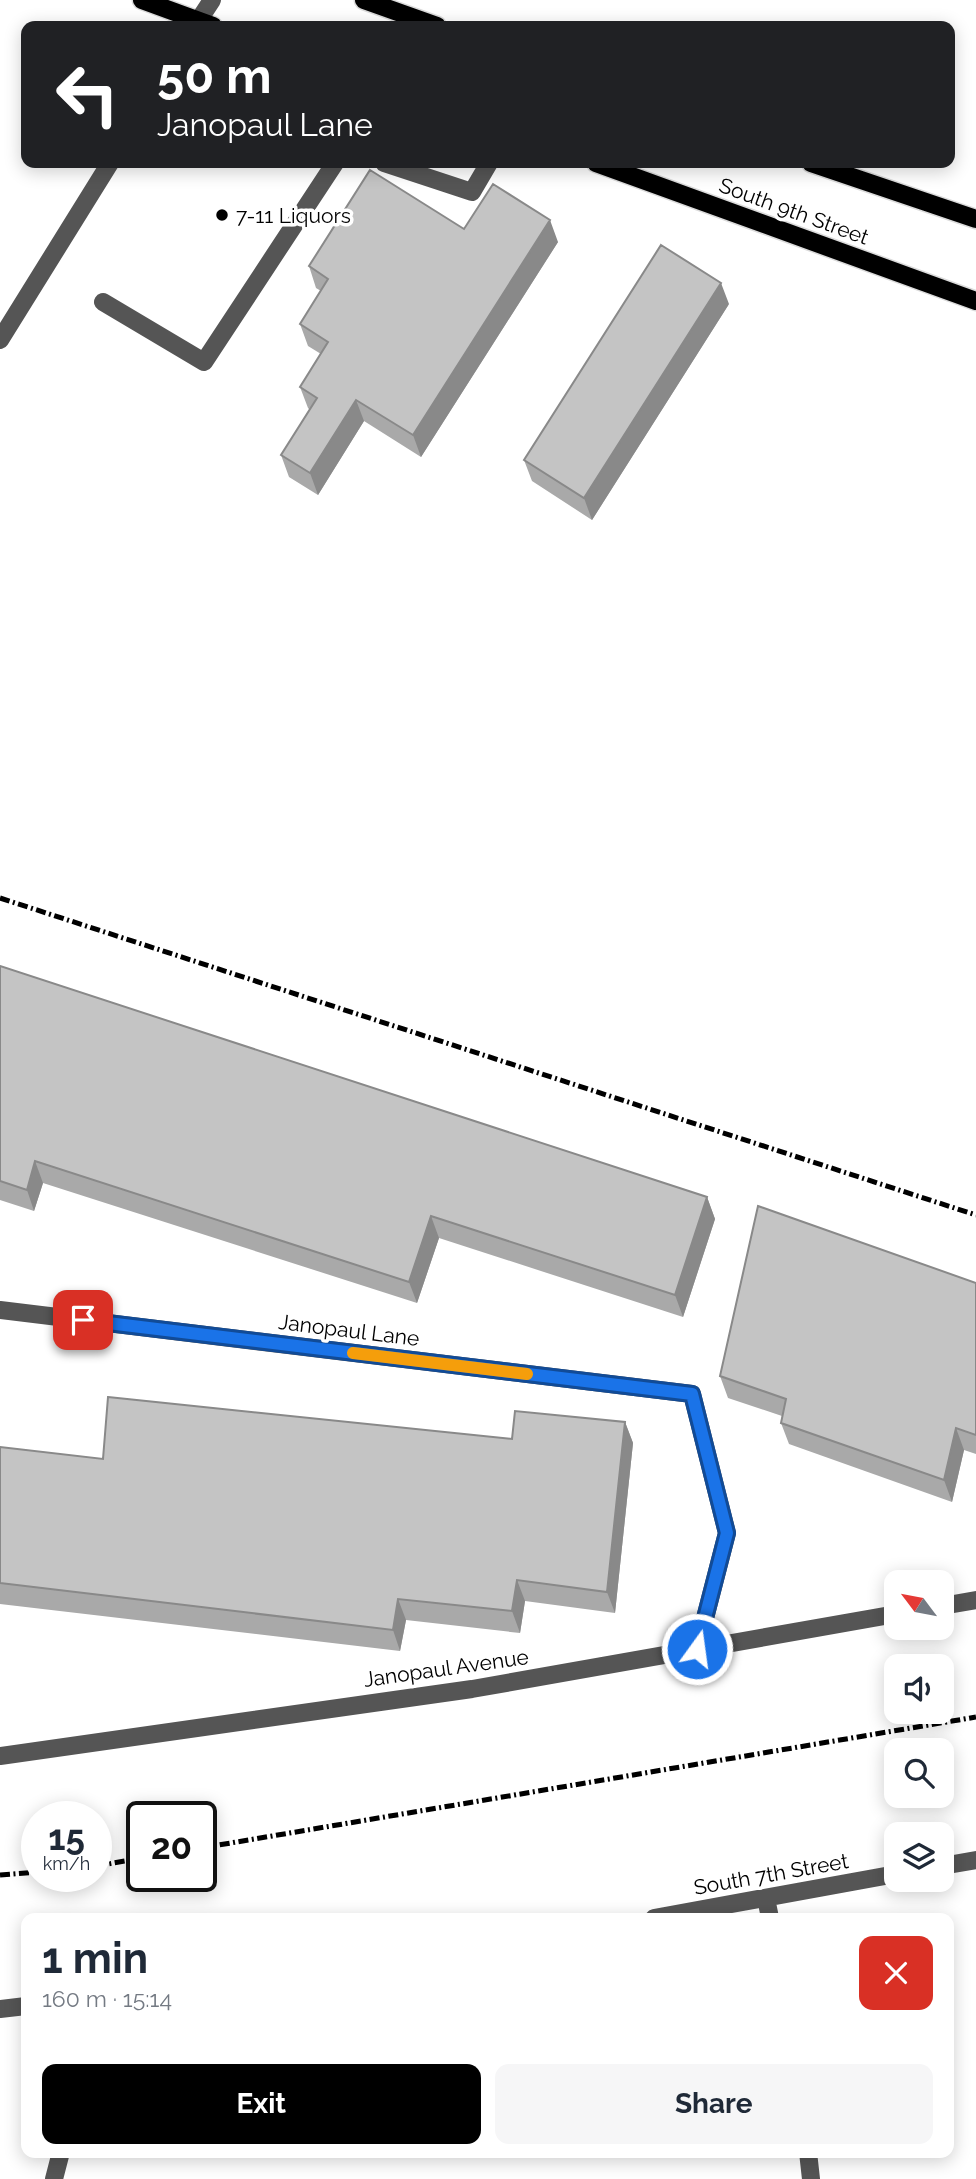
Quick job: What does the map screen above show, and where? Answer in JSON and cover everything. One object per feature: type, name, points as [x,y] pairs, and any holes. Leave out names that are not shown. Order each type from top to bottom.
[{"type":"main road","points":[[142,0],[194,21]]},
{"type":"main road","points":[[364,0],[423,21]]},
{"type":"main road","name":"South 9th Street","points":[[610,168],[976,301]]},
{"type":"main road","points":[[826,168],[976,219]]},
{"type":"street","points":[[203,21],[212,0]]},
{"type":"street","points":[[0,340],[107,168]]},
{"type":"street","points":[[103,302],[204,362],[332,168]]},
{"type":"street","points":[[399,168],[472,192],[486,168]]},
{"type":"street","name":"Janopaul Lane","points":[[0,1310],[692,1394],[727,1533],[697,1649]]},
{"type":"street","points":[[954,1604],[976,1600]]},
{"type":"street","name":"Janopaul Avenue","points":[[0,1756],[472,1689],[884,1616]]},
{"type":"street","points":[[954,1864],[976,1860]]},
{"type":"street","name":"South 7th Street","points":[[682,1913],[884,1876]]},
{"type":"street","points":[[766,1898],[769,1913]]},
{"type":"street","points":[[0,2009],[21,2007]]},
{"type":"street","points":[[54,2179],[59,2158]]},
{"type":"street","points":[[809,2158],[811,2179]]},
{"type":"building","points":[[370,170],[464,229],[493,184],[550,220],[413,435],[356,400],[310,473],[281,455],[317,398],[300,387],[328,342],[300,324],[328,279],[309,266]]},
{"type":"building","points":[[661,245],[721,283],[584,498],[524,460]]},
{"type":"building","points":[[0,966],[707,1197],[675,1295],[431,1216],[409,1282],[35,1161],[27,1190],[0,1181]]},
{"type":"building","points":[[758,1206],[976,1283],[976,1435],[956,1428],[944,1480],[781,1423],[786,1399],[720,1376]]},
{"type":"building","points":[[108,1397],[512,1439],[515,1411],[625,1422],[607,1592],[517,1580],[512,1611],[398,1599],[393,1630],[0,1583],[0,1447],[103,1459]]},
{"type":"railway","points":[[0,898],[976,1215]]},
{"type":"railway","points":[[217,1845],[976,1717]]},
{"type":"railway","points":[[112,1863],[126,1861]]},
{"type":"railway","points":[[0,1875],[21,1873]]},
{"type":"slow traffic","points":[[353,1353],[527,1374]]},
{"type":"place","name":"7-11 Liquors","points":[[222,215]]},
{"type":"route","points":[[83,1320],[692,1394],[727,1533],[697,1649]]}]
